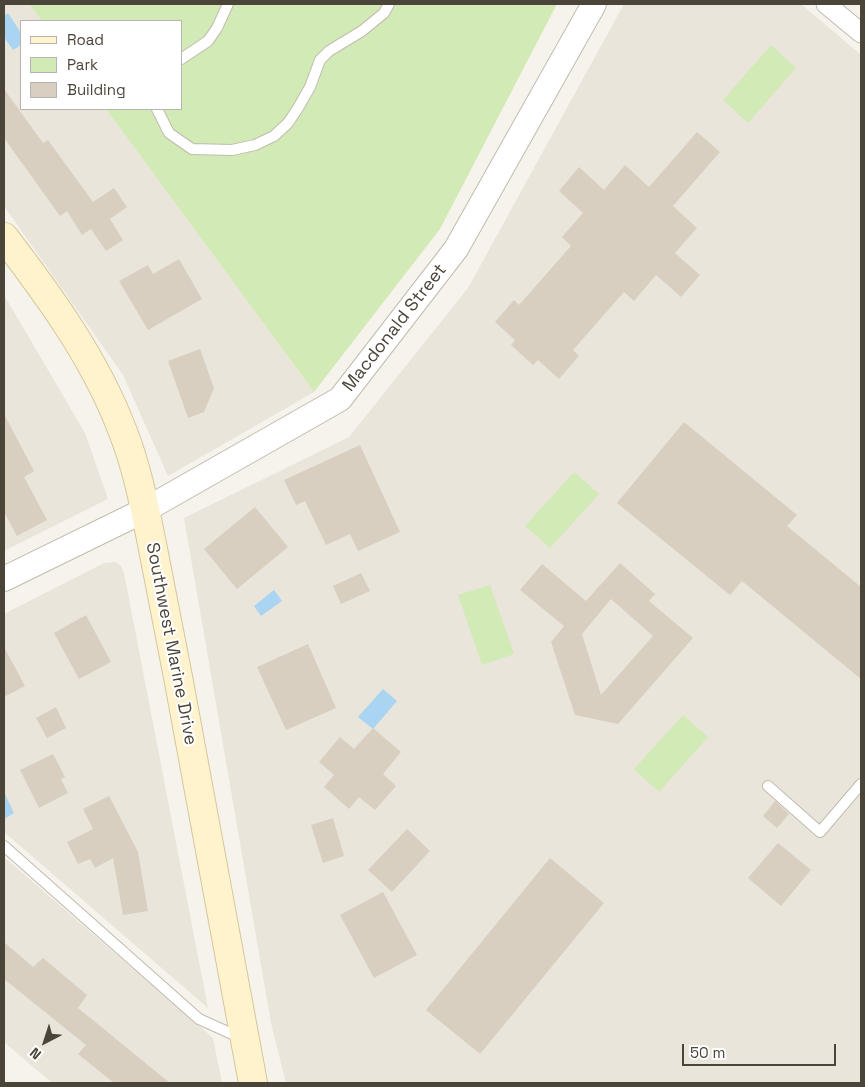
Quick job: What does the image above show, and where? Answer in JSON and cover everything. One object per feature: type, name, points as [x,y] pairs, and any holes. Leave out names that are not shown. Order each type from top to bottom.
[{"type":"main road","name":"Southwest Marine Drive","points":[[4,237],[33,275],[85,354],[106,392],[126,439],[136,470],[169,630],[253,1083]]},
{"type":"street","name":"Macdonald Street","points":[[4,579],[145,510],[340,399],[456,249],[594,4]]},
{"type":"street","points":[[826,4],[861,33]]},
{"type":"lane","points":[[182,58],[208,41],[218,28],[228,4]]},
{"type":"lane","points":[[158,110],[169,133],[192,149],[232,150],[255,145],[274,136],[288,123],[310,87],[320,60],[329,51],[362,31],[384,14],[389,4]]},
{"type":"lane","points":[[768,786],[820,832],[861,784]]},
{"type":"lane","points":[[4,846],[199,1019],[245,1040]]},
{"type":"shaded area","points":[[4,4],[29,4],[41,20],[20,20],[20,110],[107,110],[314,392],[168,476],[123,375],[4,206]]},
{"type":"shaded area","points":[[624,4],[801,4],[861,55],[861,1083],[286,1083],[271,1023],[184,518],[349,437],[468,288]]},
{"type":"shaded area","points":[[4,295],[85,433],[108,499],[4,551]]},
{"type":"shaded area","points":[[115,562],[121,566],[124,573],[208,1008],[4,832],[4,614],[104,563]]},
{"type":"shaded area","points":[[4,857],[213,1038],[222,1083],[52,1083],[4,1042]]},
{"type":"green space","points":[[29,4],[557,4],[440,229],[314,392],[107,110],[182,110],[182,20],[41,20]]},
{"type":"green space","points":[[771,45],[796,68],[748,123],[723,100]]},
{"type":"green space","points":[[574,472],[599,494],[550,548],[525,526]]},
{"type":"green space","points":[[490,585],[514,654],[482,665],[458,595]]},
{"type":"green space","points":[[683,715],[708,737],[659,792],[634,769]]},
{"type":"water","points":[[8,13],[20,31],[20,46],[13,50],[4,37],[4,16]]},
{"type":"water","points":[[274,590],[282,601],[261,616],[254,606]]},
{"type":"water","points":[[383,689],[397,701],[373,729],[358,717]]},
{"type":"water","points":[[4,792],[14,813],[4,819]]},
{"type":"building","points":[[4,89],[43,143],[48,140],[93,202],[114,188],[127,207],[110,219],[123,240],[106,251],[91,229],[82,235],[67,211],[60,216],[4,138]]},
{"type":"building","points":[[697,132],[720,152],[673,206],[697,228],[675,253],[700,275],[681,297],[656,275],[634,301],[624,292],[573,350],[579,356],[559,379],[538,360],[533,365],[511,345],[515,340],[495,322],[514,300],[519,305],[571,246],[562,237],[583,213],[559,191],[579,167],[604,190],[625,165],[649,187]]},
{"type":"building","points":[[179,259],[202,299],[148,330],[119,281],[148,265],[153,274]]},
{"type":"building","points":[[200,349],[214,388],[204,412],[188,418],[168,361]]},
{"type":"building","points":[[4,414],[34,471],[24,477],[47,520],[17,536],[4,512]]},
{"type":"building","points":[[684,422],[797,515],[787,526],[861,587],[861,679],[742,581],[730,595],[617,503]]},
{"type":"building","points":[[360,445],[400,532],[358,551],[350,534],[326,545],[305,501],[296,505],[284,480]]},
{"type":"building","points":[[255,507],[288,547],[237,589],[204,549]]},
{"type":"building","points":[[620,563],[655,594],[649,601],[693,638],[618,724],[575,715],[551,642],[564,626],[520,590],[542,564],[586,601]],"holes":[[[611,599],[653,636],[601,695],[582,634]]]},
{"type":"building","points":[[361,573],[370,591],[341,604],[333,586]]},
{"type":"building","points":[[86,615],[111,662],[79,679],[54,633]]},
{"type":"building","points":[[308,644],[336,708],[286,730],[257,667]]},
{"type":"building","points":[[4,647],[25,686],[4,697]]},
{"type":"building","points":[[56,707],[66,728],[47,738],[36,718]]},
{"type":"building","points":[[373,728],[401,752],[383,774],[396,786],[375,810],[359,797],[349,809],[324,787],[334,775],[319,762],[340,737],[354,749]]},
{"type":"building","points":[[53,754],[65,777],[61,779],[68,793],[39,808],[20,770]]},
{"type":"building","points":[[109,796],[138,852],[148,911],[123,915],[113,858],[95,868],[90,859],[78,864],[67,842],[93,829],[83,809]]},
{"type":"building","points":[[775,801],[789,814],[777,828],[763,816]]},
{"type":"building","points":[[333,818],[344,856],[323,863],[311,825]]},
{"type":"building","points":[[407,829],[430,851],[392,892],[368,870]]},
{"type":"building","points":[[778,843],[811,870],[781,906],[748,878]]},
{"type":"building","points":[[550,858],[604,903],[480,1054],[426,1010]]},
{"type":"building","points":[[383,892],[417,955],[374,978],[340,915]]},
{"type":"building","points":[[4,942],[33,967],[43,958],[87,995],[78,1008],[170,1083],[114,1083],[78,1054],[86,1045],[4,979]]}]
